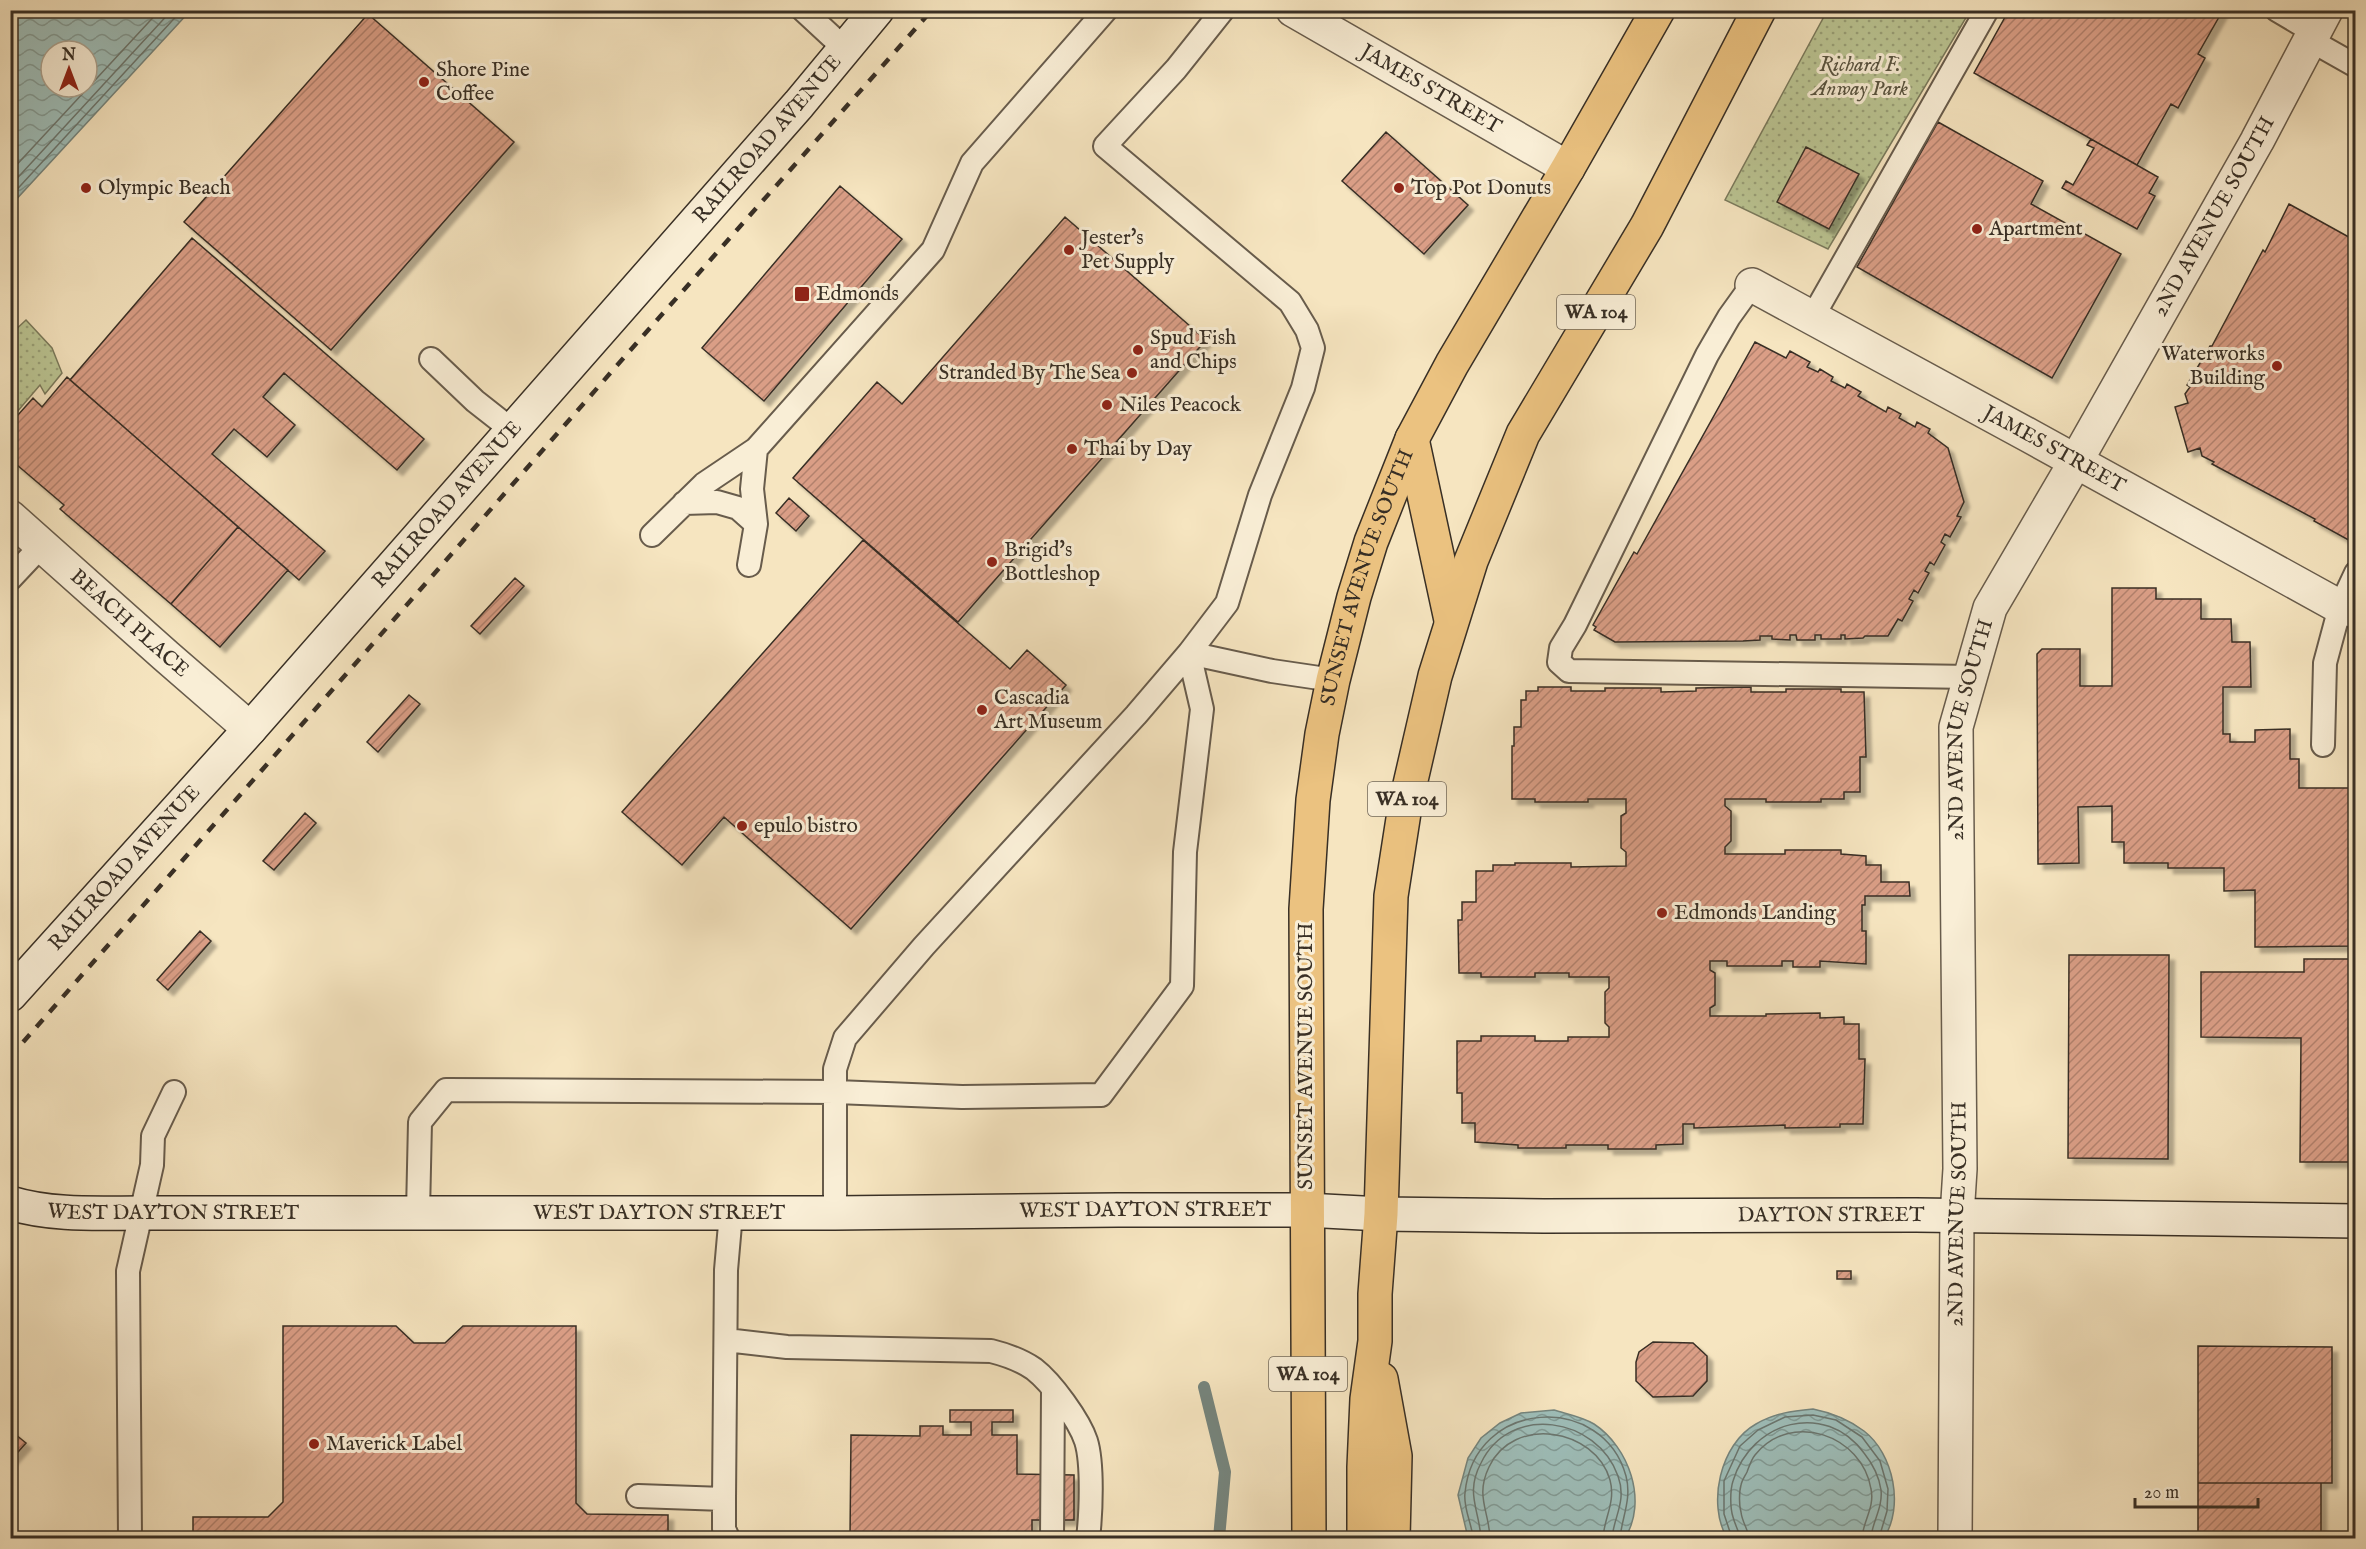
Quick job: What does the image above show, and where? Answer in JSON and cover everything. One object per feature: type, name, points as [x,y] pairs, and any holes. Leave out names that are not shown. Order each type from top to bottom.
[{"type":"main road","name":"SUNSET AVENUE SOUTH","points":[[1306,1210],[1308,1120],[1305,909],[1307,860],[1317,767],[1333,680],[1354,597],[1371,542],[1412,439],[1452,363],[1568,168],[1658,10]]},
{"type":"main road","name":"WA 104","points":[[1364,1539],[1367,1399],[1375,1341],[1375,1294],[1381,1214],[1391,896],[1405,806],[1422,728],[1451,622],[1492,505],[1523,434],[1647,226],[1759,10]]},
{"type":"main road","points":[[1412,439],[1451,622]]},
{"type":"main road","name":"WA 104","points":[[1306,1210],[1309,1539]]},
{"type":"main road","name":"WA 104","points":[[1375,1341],[1395,1456],[1393,1539]]},
{"type":"street","name":"RAILROAD AVENUE","points":[[10,995],[250,729],[877,10]]},
{"type":"street","name":"JAMES STREET","points":[[1293,10],[1568,168]]},
{"type":"street","name":"2ND AVENUE SOUTH","points":[[1955,1539],[1957,1216],[1960,1169],[1956,727],[1990,608],[2257,141],[2317,28]]},
{"type":"street","name":"JAMES STREET","points":[[1752,285],[2348,609]]},
{"type":"street","name":"BEACH PLACE","points":[[10,517],[250,729]]},
{"type":"street","name":"WEST DAYTON STREET","points":[[10,1203],[32,1210],[141,1213],[1306,1210]]},
{"type":"street","name":"DAYTON STREET","points":[[1306,1210],[1381,1214],[1957,1216],[2355,1221]]},
{"type":"lane","points":[[803,10],[845,49]]},
{"type":"lane","points":[[652,535],[704,484],[756,449],[933,250],[972,163],[1106,10]]},
{"type":"lane","points":[[835,1213],[835,1069],[845,1038],[924,946],[1136,715],[1189,653],[1227,603],[1260,495],[1303,388],[1313,348],[1307,330],[1290,302],[1105,146],[1176,69],[1223,10]]},
{"type":"lane","points":[[1812,318],[1987,10]]},
{"type":"lane","points":[[2277,10],[2317,28],[2355,66]]},
{"type":"lane","points":[[1752,285],[1729,317],[1707,355],[1575,626],[1561,648],[1559,662],[1569,671],[1971,677]]},
{"type":"lane","points":[[431,359],[475,400],[512,430]]},
{"type":"lane","points":[[749,565],[756,524],[752,489],[756,449]]},
{"type":"lane","points":[[684,503],[717,502],[738,507],[756,524]]},
{"type":"lane","points":[[10,579],[42,544]]},
{"type":"lane","points":[[2323,745],[2325,663],[2348,609],[2355,573]]},
{"type":"lane","points":[[1189,653],[1272,671],[1333,680]]},
{"type":"lane","points":[[418,1212],[420,1122],[446,1090],[836,1092],[962,1097],[1101,1095],[1182,986],[1185,852],[1202,709],[1189,653]]},
{"type":"lane","points":[[130,1539],[128,1271],[152,1165],[153,1136],[174,1092]]},
{"type":"lane","points":[[728,1539],[724,1529],[723,1499],[726,1270],[731,1213]]},
{"type":"lane","points":[[726,1340],[787,1347],[991,1351],[1014,1358],[1035,1370],[1071,1411],[1086,1441],[1089,1470],[1088,1539]]},
{"type":"lane","points":[[1052,1539],[1053,1391]]},
{"type":"lane","points":[[638,1496],[723,1499]]},
{"type":"green space","name":"Richard F. Anway Park","points":[[1827,11],[1970,11],[1828,249],[1725,200]]},
{"type":"green space","points":[[26,320],[52,348],[62,373],[45,394],[40,385],[11,419],[11,334]]},
{"type":"water","points":[[10,11],[190,11],[11,205]]},
{"type":"water","points":[[1813,1409],[1840,1417],[1858,1427],[1874,1441],[1883,1453],[1893,1482],[1894,1497],[1894,1511],[1884,1538],[1727,1538],[1718,1509],[1718,1492],[1720,1476],[1733,1445],[1744,1433],[1763,1420],[1784,1413]]},
{"type":"water","points":[[1554,1410],[1594,1424],[1617,1446],[1625,1460],[1635,1492],[1635,1508],[1632,1523],[1625,1538],[1468,1538],[1458,1495],[1468,1458],[1481,1438],[1500,1423],[1521,1413]]},
{"type":"building","points":[[2009,10],[2223,10],[2198,54],[2205,58],[2178,108],[2171,104],[2137,165],[1974,73]]},
{"type":"building","points":[[368,14],[514,142],[331,350],[184,222]]},
{"type":"building","name":"Apartment","points":[[1938,122],[2043,181],[2031,204],[2121,254],[2052,378],[1857,267]]},
{"type":"building","name":"Top Pot Donuts","points":[[1386,132],[1468,205],[1424,254],[1342,181]]},
{"type":"building","points":[[2091,139],[2158,177],[2149,193],[2155,196],[2137,229],[2062,188],[2066,181],[2073,185],[2094,148],[2087,145]]},
{"type":"building","points":[[1806,147],[1859,174],[1829,229],[1777,202]]},
{"type":"building","points":[[840,186],[902,239],[764,401],[702,348]]},
{"type":"building","name":"Waterworks Building","points":[[2289,204],[2356,241],[2354,543],[2314,521],[2315,519],[2212,464],[2214,462],[2202,456],[2200,448],[2188,452],[2175,407],[2188,403],[2185,394],[2190,387],[2187,385],[2212,346],[2263,250],[2265,252]]},
{"type":"building","points":[[1065,217],[1206,340],[958,622],[793,478],[877,382],[902,404]]},
{"type":"building","points":[[192,238],[424,439],[397,470],[284,373],[263,397],[295,425],[267,457],[234,429],[212,454],[325,551],[299,580],[70,380]]},
{"type":"building","points":[[1755,342],[1786,358],[1790,351],[1810,362],[1807,367],[1818,372],[1820,369],[1833,377],[1831,381],[1845,388],[1847,384],[1861,392],[1858,396],[1886,412],[1888,407],[1901,414],[1899,418],[1915,427],[1917,422],[1930,429],[1928,433],[1948,448],[1964,502],[1957,516],[1961,517],[1950,537],[1945,534],[1941,542],[1945,545],[1934,565],[1930,562],[1925,571],[1929,573],[1918,593],[1914,590],[1909,599],[1913,601],[1902,621],[1898,619],[1888,636],[1845,639],[1845,635],[1841,635],[1841,639],[1821,639],[1821,635],[1815,635],[1815,640],[1797,640],[1796,635],[1790,635],[1790,640],[1760,636],[1760,640],[1743,641],[1615,642],[1594,630],[1596,627],[1593,625],[1634,552],[1637,554]]},
{"type":"building","points":[[67,377],[238,527],[171,604],[60,509],[64,505],[10,459],[10,431],[14,428],[10,424],[33,398],[42,407]]},
{"type":"building","points":[[789,498],[809,516],[796,531],[776,513]]},
{"type":"building","points":[[238,527],[288,570],[220,647],[171,604]]},
{"type":"building","points":[[863,540],[1010,669],[1027,650],[1066,685],[851,929],[724,817],[682,865],[622,812]]},
{"type":"building","points":[[515,578],[524,586],[480,634],[471,626]]},
{"type":"building","points":[[2112,588],[2156,588],[2156,599],[2201,599],[2201,619],[2231,619],[2232,642],[2250,642],[2251,687],[2223,687],[2223,734],[2230,734],[2230,742],[2255,742],[2255,730],[2290,729],[2290,759],[2299,759],[2299,788],[2350,788],[2351,859],[2356,859],[2356,946],[2255,947],[2255,890],[2224,891],[2224,868],[2168,868],[2168,863],[2124,863],[2124,842],[2112,842],[2112,806],[2078,807],[2079,863],[2038,864],[2037,654],[2042,649],[2080,649],[2080,686],[2112,686]]},
{"type":"building","name":"Edmonds Landing","points":[[1538,687],[1571,687],[1571,691],[1605,691],[1605,688],[1661,688],[1661,692],[1696,691],[1696,688],[1751,687],[1751,692],[1786,692],[1786,689],[1841,689],[1841,692],[1864,692],[1866,757],[1860,757],[1860,792],[1844,792],[1844,799],[1821,799],[1821,802],[1725,799],[1725,806],[1731,811],[1731,841],[1725,847],[1725,854],[1785,854],[1785,850],[1841,850],[1841,854],[1866,856],[1866,865],[1881,865],[1881,882],[1909,882],[1910,896],[1865,896],[1865,905],[1862,905],[1862,931],[1866,931],[1866,964],[1820,961],[1820,967],[1793,967],[1793,961],[1782,961],[1782,966],[1727,966],[1727,961],[1710,961],[1710,970],[1715,973],[1715,1005],[1710,1008],[1710,1016],[1820,1013],[1820,1018],[1844,1017],[1844,1024],[1859,1024],[1859,1059],[1865,1059],[1863,1124],[1840,1124],[1840,1127],[1785,1128],[1785,1125],[1694,1128],[1694,1124],[1683,1124],[1683,1144],[1656,1145],[1656,1149],[1608,1149],[1608,1145],[1518,1148],[1518,1145],[1475,1142],[1475,1123],[1462,1123],[1462,1093],[1457,1093],[1457,1041],[1481,1041],[1481,1036],[1535,1036],[1535,1041],[1568,1041],[1568,1037],[1609,1037],[1609,1027],[1605,1023],[1605,992],[1609,988],[1609,977],[1569,977],[1569,973],[1535,973],[1535,977],[1481,977],[1481,973],[1459,973],[1458,920],[1462,920],[1462,902],[1476,902],[1476,871],[1493,871],[1493,865],[1515,865],[1515,863],[1571,863],[1571,867],[1626,866],[1626,852],[1621,848],[1621,816],[1626,813],[1626,799],[1535,802],[1535,799],[1512,799],[1514,727],[1521,727],[1521,700],[1526,700],[1526,691],[1538,691]]},
{"type":"building","points":[[409,695],[420,704],[378,752],[367,742]]},
{"type":"building","points":[[305,813],[316,823],[274,870],[263,861]]},
{"type":"building","points":[[200,931],[211,941],[168,990],[157,980]]},
{"type":"building","points":[[2069,955],[2169,955],[2168,1159],[2068,1158]]},
{"type":"building","points":[[2304,959],[2356,959],[2356,1162],[2300,1162],[2301,1038],[2201,1037],[2201,972],[2304,972]]},
{"type":"building","points":[[1837,1271],[1851,1271],[1851,1279],[1837,1279]]},
{"type":"building","points":[[283,1326],[396,1326],[414,1343],[445,1343],[463,1326],[576,1326],[576,1503],[587,1514],[668,1515],[668,1538],[193,1538],[193,1517],[268,1517],[283,1502]]},
{"type":"building","points":[[1653,1342],[1693,1343],[1707,1356],[1707,1381],[1693,1396],[1653,1397],[1636,1381],[1636,1362],[1639,1352]]},
{"type":"building","points":[[2198,1346],[2332,1347],[2332,1483],[2198,1483]]},
{"type":"building","points":[[950,1410],[1013,1410],[1013,1422],[992,1422],[992,1435],[1017,1435],[1017,1474],[1074,1475],[1074,1520],[1032,1520],[1032,1538],[850,1538],[851,1435],[920,1436],[920,1426],[943,1426],[943,1435],[971,1435],[971,1422],[950,1422]]},
{"type":"building","points":[[10,1430],[26,1443],[10,1461]]},
{"type":"building","points":[[2198,1483],[2321,1483],[2321,1538],[2198,1538]]},
{"type":"waterway","points":[[1204,1387],[1225,1472],[1219,1538]]},
{"type":"railway","points":[[10,1057],[932,10]]},
{"type":"place","name":"Shore Pine Coffee","points":[[424,82]]},
{"type":"place","name":"Olympic Beach","points":[[86,188]]},
{"type":"place","name":"Top Pot Donuts","points":[[1399,188]]},
{"type":"place","name":"Apartment","points":[[1977,229]]},
{"type":"place","name":"Jester's Pet Supply","points":[[1069,250]]},
{"type":"place","name":"Edmonds","points":[[802,294]]},
{"type":"place","name":"Spud Fish and Chips","points":[[1138,350]]},
{"type":"place","name":"Waterworks Building","points":[[2277,366]]},
{"type":"place","name":"Stranded By The Sea","points":[[1132,373]]},
{"type":"place","name":"Niles Peacock","points":[[1107,405]]},
{"type":"place","name":"Thai by Day","points":[[1072,449]]},
{"type":"place","name":"Brigid's Bottleshop","points":[[992,562]]},
{"type":"place","name":"Cascadia Art Museum","points":[[982,710]]},
{"type":"place","name":"epulo bistro","points":[[742,826]]},
{"type":"place","name":"Edmonds Landing","points":[[1662,913]]},
{"type":"place","name":"Maverick Label","points":[[314,1444]]}]
